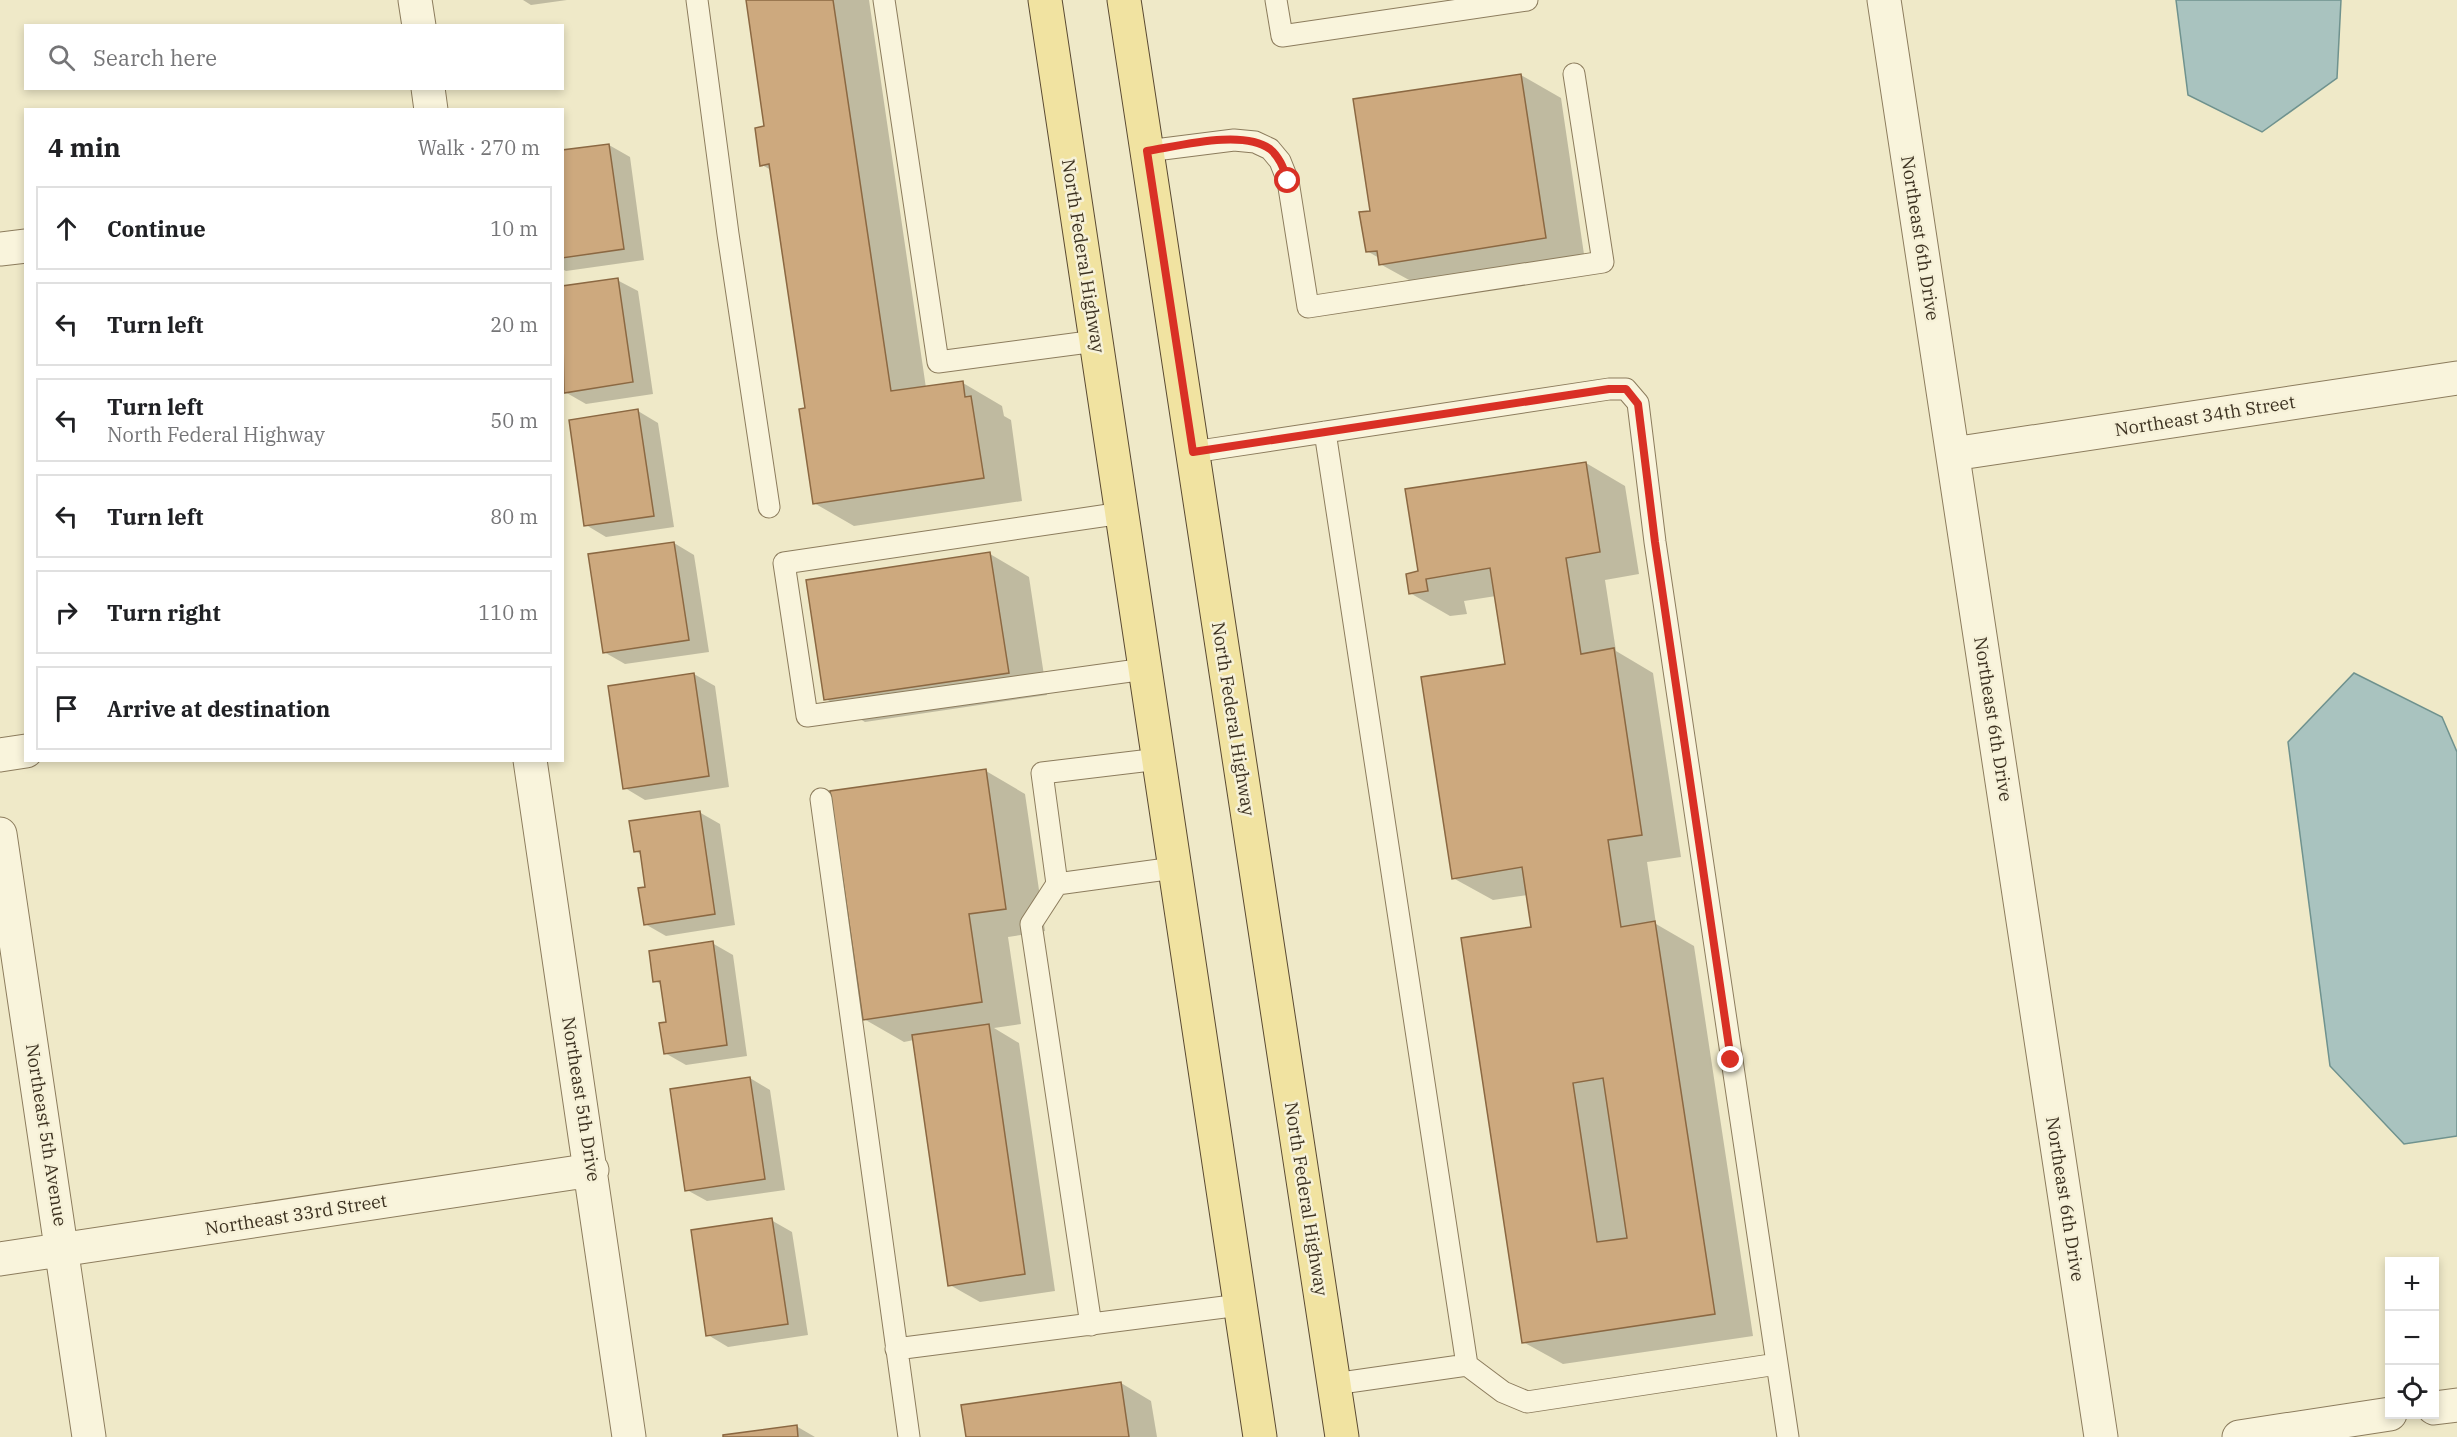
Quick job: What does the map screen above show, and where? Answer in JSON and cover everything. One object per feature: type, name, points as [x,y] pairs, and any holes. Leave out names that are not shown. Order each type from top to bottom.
[{"type":"main road","name":"North Federal Highway","points":[[1045,0],[1260,1437]]},
{"type":"main road","name":"North Federal Highway","points":[[1124,0],[1342,1437]]},
{"type":"street","points":[[415,0],[419,24]]},
{"type":"street","name":"Northeast 6th Drive","points":[[1884,0],[2101,1437]]},
{"type":"street","points":[[428,90],[431,108]]},
{"type":"street","points":[[0,249],[24,246]]},
{"type":"street","name":"Northeast 34th Street","points":[[1953,454],[2457,378]]},
{"type":"street","points":[[0,755],[24,751]]},
{"type":"street","name":"Northeast 5th Drive","points":[[530,762],[592,1170],[629,1437]]},
{"type":"street","name":"Northeast 5th Avenue","points":[[0,834],[89,1437]]},
{"type":"street","name":"Northeast 33rd Street","points":[[0,1259],[592,1170]]},
{"type":"street","points":[[2439,1407],[2457,1405]]},
{"type":"street","points":[[2239,1437],[2385,1415]]},
{"type":"lane","points":[[697,0],[728,234],[769,507]]},
{"type":"lane","points":[[884,0],[938,362],[1096,341]]},
{"type":"lane","points":[[1276,0],[1282,36],[1527,0]]},
{"type":"lane","points":[[1147,151],[1234,140],[1255,142],[1270,149],[1280,161],[1288,181],[1308,307],[1603,262],[1574,74]]},
{"type":"lane","points":[[1193,452],[1609,389],[1626,389],[1638,404],[1655,542],[1788,1437]]},
{"type":"lane","points":[[1325,432],[1467,1365],[1503,1392],[1527,1402],[1777,1364]]},
{"type":"lane","points":[[1122,513],[784,564],[807,716],[1145,669]]},
{"type":"lane","points":[[1091,1324],[1031,924],[1057,884],[1041,773],[1159,759]]},
{"type":"lane","points":[[821,799],[909,1437]]},
{"type":"lane","points":[[1057,884],[1174,868]]},
{"type":"lane","points":[[896,1349],[1240,1305]]},
{"type":"lane","points":[[1334,1384],[1467,1365]]},
{"type":"water","points":[[2176,0],[2341,0],[2337,78],[2262,132],[2188,95]]},
{"type":"water","points":[[2354,673],[2442,717],[2457,752],[2457,1136],[2404,1144],[2330,1066],[2288,742]]},
{"type":"building","points":[[746,0],[833,0],[891,391],[963,381],[965,397],[971,396],[984,478],[813,504],[799,409],[805,408],[769,164],[760,166],[755,128],[764,126]]},
{"type":"building","points":[[1521,74],[1546,238],[1379,265],[1377,251],[1366,252],[1359,212],[1370,211],[1353,99]]},
{"type":"building","points":[[609,144],[624,249],[564,258],[564,150]]},
{"type":"building","points":[[618,278],[633,382],[564,393],[564,286]]},
{"type":"building","points":[[638,409],[654,516],[584,526],[569,420]]},
{"type":"building","points":[[1586,462],[1600,552],[1566,558],[1581,654],[1614,648],[1642,835],[1608,840],[1621,927],[1655,921],[1715,1314],[1522,1343],[1461,938],[1531,927],[1522,867],[1452,879],[1421,677],[1505,664],[1490,568],[1426,579],[1428,591],[1409,594],[1406,574],[1418,571],[1405,489]],"holes":[[[1603,1078],[1627,1238],[1597,1242],[1573,1083]]]},
{"type":"building","points":[[674,542],[689,640],[603,653],[588,554]]},
{"type":"building","points":[[990,552],[1009,673],[824,700],[806,580]]},
{"type":"building","points":[[694,673],[709,776],[623,789],[608,686]]},
{"type":"building","points":[[986,769],[1006,909],[969,914],[982,1002],[863,1020],[830,791]]},
{"type":"building","points":[[700,811],[715,914],[644,925],[638,888],[645,887],[640,851],[634,852],[629,821]]},
{"type":"building","points":[[713,941],[727,1045],[664,1054],[659,1023],[666,1022],[660,981],[653,982],[649,951]]},
{"type":"building","points":[[989,1024],[1025,1274],[948,1286],[912,1035]]},
{"type":"building","points":[[750,1077],[765,1179],[685,1191],[670,1089]]},
{"type":"building","points":[[772,1218],[788,1324],[706,1336],[691,1230]]},
{"type":"building","points":[[1121,1382],[1129,1437],[966,1437],[961,1405]]},
{"type":"building","points":[[797,1425],[798,1437],[723,1437],[723,1435]]},
{"type":"route","points":[[1288,181],[1280,161],[1270,149],[1255,142],[1234,140],[1209,142],[1147,151],[1193,452],[1609,389],[1626,389],[1638,404],[1655,542],[1731,1060]]}]
